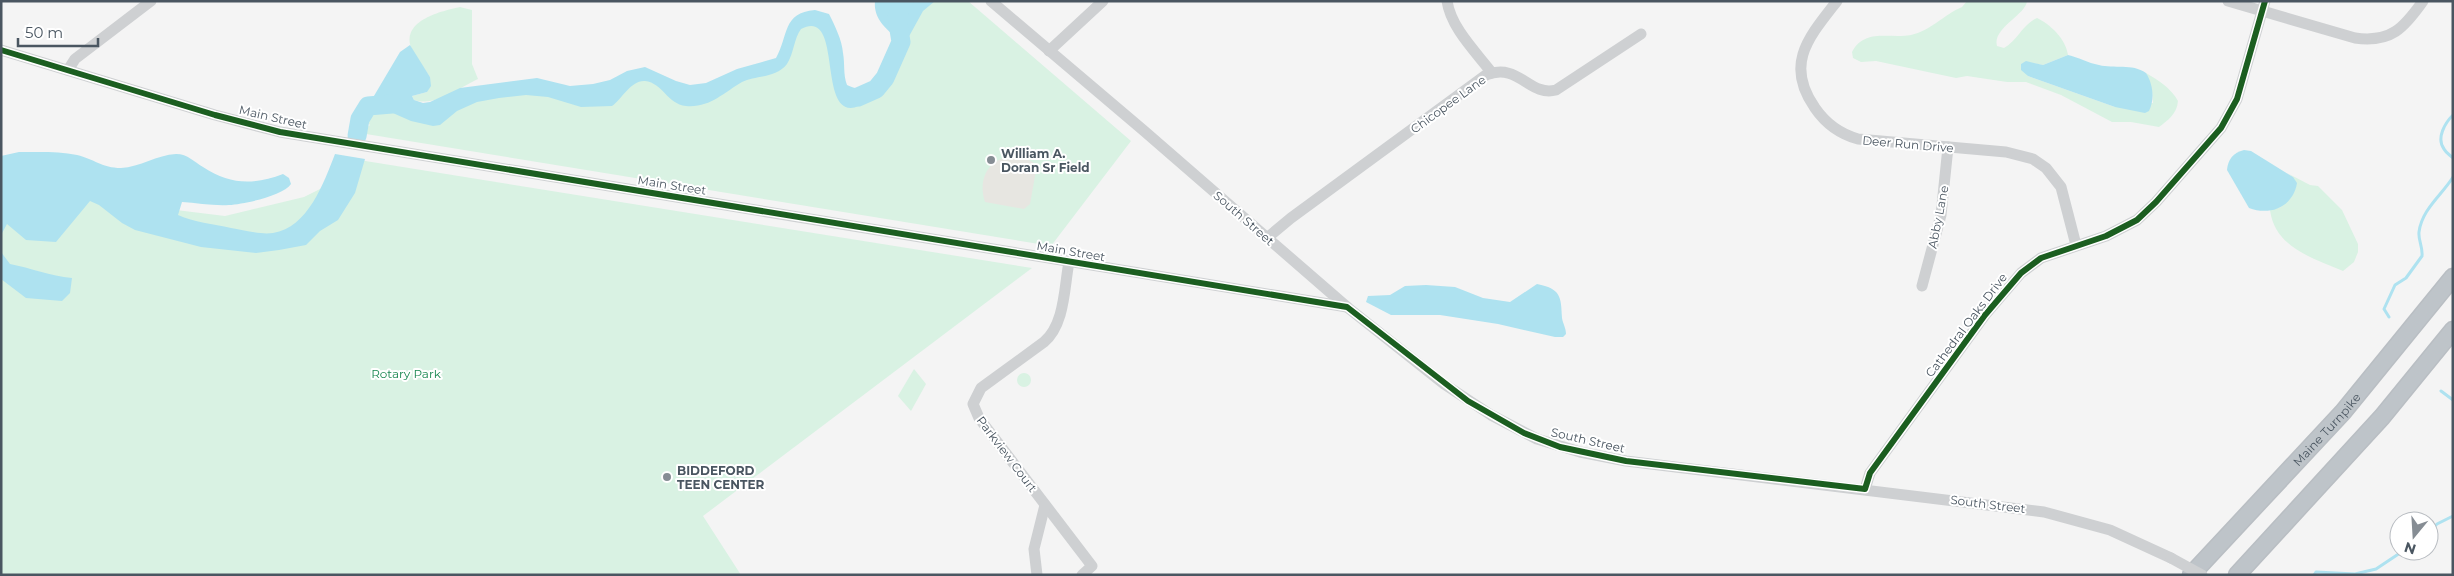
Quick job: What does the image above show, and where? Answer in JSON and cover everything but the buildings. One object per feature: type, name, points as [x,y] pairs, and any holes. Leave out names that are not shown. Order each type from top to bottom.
[{"type":"highway","name":"Maine Turnpike","points":[[2191,575],[2337,418],[2453,277]]},
{"type":"highway","points":[[2237,575],[2382,417],[2453,330]]},
{"type":"street","points":[[68,70],[75,59],[151,1]]},
{"type":"street","name":"South Street","points":[[991,1],[1346,307],[1468,401],[1524,433],[1560,447],[1626,460],[2014,507],[2067,517],[2110,530],[2171,558],[2202,575]]},
{"type":"street","points":[[1049,50],[1103,1]]},
{"type":"street","points":[[1447,1],[1451,15],[1460,31],[1492,73]]},
{"type":"street","name":"Deer Run Drive","points":[[1837,1],[1807,42],[1800,64],[1802,85],[1816,110],[1830,125],[1850,137],[1868,141],[2019,154],[2040,163],[2061,187],[2076,245]]},
{"type":"street","points":[[2228,1],[2263,6],[2355,38],[2369,40],[2383,38],[2398,31],[2423,1]]},
{"type":"street","name":"Cathedral Oaks Drive","points":[[1865,489],[1870,473],[1985,315],[2013,281],[2041,258],[2112,234],[2137,220],[2156,202],[2221,128],[2237,99],[2263,6]]},
{"type":"street","name":"Chicopee Lane","points":[[1267,238],[1291,218],[1400,140],[1475,83],[1492,73],[1505,72],[1515,74],[1539,89],[1551,91],[1568,84],[1641,34]]},
{"type":"street","name":"Main Street","points":[[1,50],[215,115],[280,132],[1346,307]]},
{"type":"street","name":"Abby Lane","points":[[1922,286],[1941,216],[1948,147]]},
{"type":"street","name":"Parkview Court","points":[[1069,262],[1058,320],[1052,333],[1044,342],[981,388],[973,404],[979,418],[1092,566],[1082,575]]},
{"type":"street","name":"Parkview Court","points":[[1037,575],[1034,548],[1045,505]]},
{"type":"green space","points":[[908,1],[968,1],[1131,141],[1051,246],[360,133],[370,125],[365,120],[371,107],[412,108],[489,93],[584,97],[638,76],[677,94],[774,66],[799,22],[820,20],[840,77],[851,88],[861,89],[872,86],[892,72],[906,53],[909,44]]},
{"type":"green space","points":[[1967,1],[2027,1],[2021,11],[1999,33],[1997,46],[2004,48],[2009,45],[2028,24],[2037,18],[2057,33],[2067,49],[2068,55],[2043,65],[2026,62],[2021,64],[2028,76],[2115,107],[2153,103],[2152,91],[2146,73],[2172,92],[2178,101],[2176,110],[2159,127],[2131,122],[2112,122],[2061,95],[2026,82],[2007,82],[1967,76],[1956,78],[1876,61],[1861,62],[1853,58],[1852,52],[1864,40],[1878,36],[1903,36],[1918,33],[1962,7]]},
{"type":"green space","points":[[460,7],[472,10],[472,64],[478,79],[439,99],[431,101],[414,100],[412,96],[427,92],[430,77],[412,51],[410,38],[412,30],[425,18]]},
{"type":"green space","name":"Rotary Park","points":[[353,159],[1032,268],[703,516],[741,575],[1,575],[1,202],[45,194],[225,216],[304,197],[344,177]]},
{"type":"green space","points":[[2287,173],[2310,185],[2318,186],[2342,210],[2358,244],[2358,252],[2354,262],[2343,271],[2297,250],[2279,234],[2273,223],[2270,210],[2281,207],[2293,177]]},
{"type":"green space","points":[[914,369],[926,384],[911,411],[898,396]]},
{"type":"green space","points":[[1021,373],[1027,373],[1031,380],[1027,387],[1021,387],[1017,383],[1017,377]]},
{"type":"sand","points":[[1011,156],[1026,158],[1037,165],[1030,204],[1024,209],[985,202],[983,194],[984,179],[990,167],[1002,158]]},
{"type":"water","points":[[875,1],[935,1],[923,11],[907,40],[901,42],[882,24],[876,14]]},
{"type":"water","points":[[815,10],[829,14],[836,28],[844,57],[847,85],[857,88],[868,88],[885,78],[875,94],[859,106],[846,107],[838,98],[833,83],[827,48],[822,34],[814,26],[801,29],[789,60],[782,69],[742,82],[716,99],[702,105],[686,106],[674,102],[656,85],[645,81],[631,87],[612,106],[581,107],[548,97],[526,95],[499,98],[477,102],[457,111],[440,125],[433,126],[411,121],[386,110],[368,106],[400,52],[410,45],[430,77],[431,86],[427,92],[412,96],[414,100],[423,103],[430,102],[460,88],[537,78],[570,86],[593,84],[610,80],[627,71],[645,67],[690,85],[706,83],[737,69],[776,58],[792,20],[804,12]]},
{"type":"water","points":[[2068,55],[2095,64],[2135,68],[2146,73],[2152,92],[2152,102],[2149,111],[2145,113],[2115,107],[2028,76],[2021,70],[2021,64],[2026,61],[2043,65]]},
{"type":"water","points":[[2244,150],[2251,151],[2293,177],[2297,183],[2295,191],[2286,204],[2279,208],[2265,211],[2249,208],[2227,170],[2232,157]]},
{"type":"water","points":[[19,152],[70,154],[114,168],[135,166],[162,156],[180,154],[213,173],[233,180],[262,180],[283,174],[289,178],[291,184],[272,196],[229,205],[182,202],[178,215],[204,223],[263,233],[273,233],[285,229],[305,213],[320,190],[335,154],[365,159],[355,193],[338,220],[320,231],[306,245],[256,253],[201,247],[135,230],[122,223],[99,205],[90,201],[56,242],[26,240],[7,224],[1,235],[1,156]]},
{"type":"water","points":[[1,252],[10,264],[56,276],[72,278],[70,293],[62,301],[26,298],[1,279]]},
{"type":"water","points":[[1537,284],[1551,288],[1560,299],[1566,332],[1563,337],[1440,315],[1391,315],[1366,302],[1368,296],[1390,295],[1405,286],[1426,285],[1455,287],[1483,298],[1510,302]]},
{"type":"waterway","points":[[858,97],[876,89],[885,78],[901,42],[897,17],[904,1]]},
{"type":"waterway","points":[[357,136],[360,119],[368,106],[392,104]]},
{"type":"waterway","points":[[2453,115],[2447,122],[2441,136],[2442,145],[2453,158]]},
{"type":"waterway","points":[[2389,317],[2384,309],[2395,285],[2406,278],[2422,256],[2419,232],[2424,216],[2453,177]]},
{"type":"waterway","points":[[2441,391],[2453,400]]},
{"type":"waterway","points":[[2439,523],[2453,516]]},
{"type":"waterway","points":[[2314,575],[2316,572],[2355,574],[2376,569],[2389,560]]},
{"type":"cycle path","points":[[1,50],[215,115],[280,132],[1347,307],[1468,401],[1524,433],[1560,447],[1626,461],[1865,489],[1870,473],[1985,315],[2021,273],[2041,258],[2106,236],[2137,220],[2156,202],[2221,128],[2237,99],[2265,1]]},
{"type":"place","name":"William A. Doran Sr Field","points":[[991,160]]},
{"type":"place","name":"BIDDEFORD TEEN CENTER","points":[[667,477]]}]
